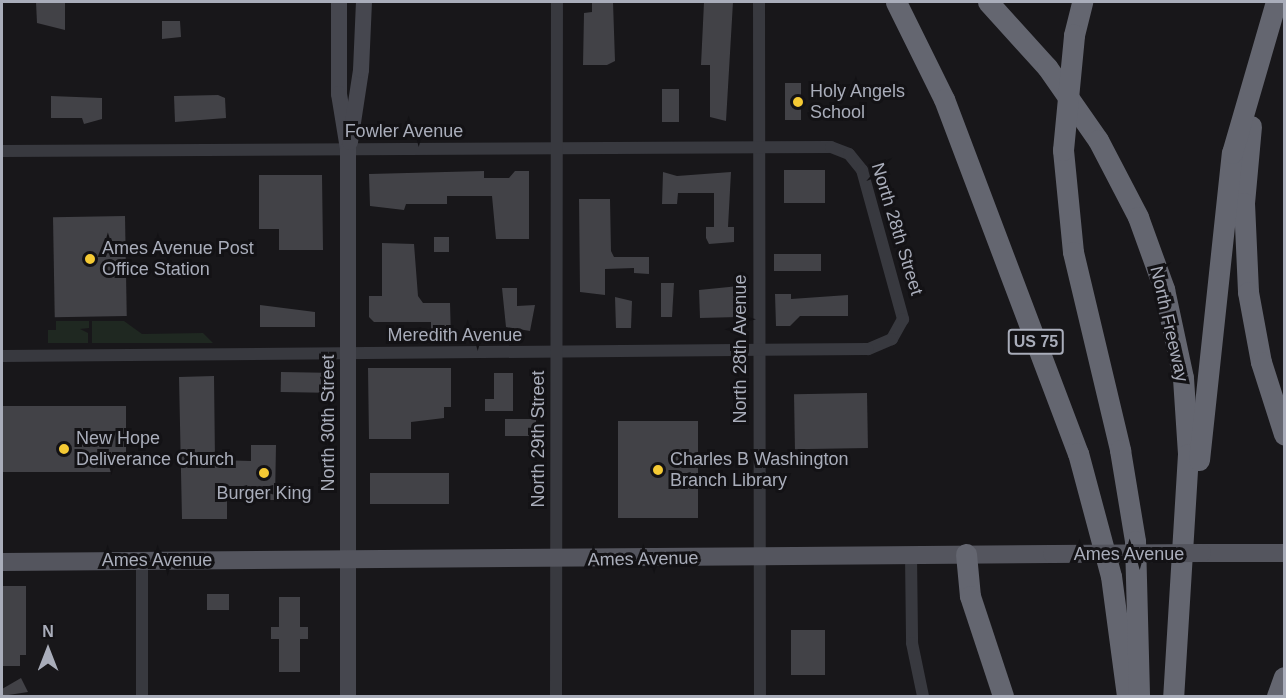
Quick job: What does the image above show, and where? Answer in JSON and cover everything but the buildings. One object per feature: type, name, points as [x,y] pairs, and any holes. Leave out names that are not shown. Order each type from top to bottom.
[{"type":"highway","name":"US 75","points":[[896,2],[944,99],[1078,453],[1111,576],[1127,696]]},
{"type":"highway","name":"North Freeway","points":[[988,2],[1083,115],[1120,181],[1156,266],[1178,352],[1186,417],[1184,583],[1173,696]]},
{"type":"highway","points":[[1082,2],[1074,35],[1064,150],[1073,252],[1120,450],[1135,541],[1139,696]]},
{"type":"highway","points":[[1184,583],[1232,153],[1276,2]]},
{"type":"highway","points":[[1284,3],[1253,115],[1244,222],[1258,350],[1284,434]]},
{"type":"highway","points":[[966,554],[970,597],[1003,696]]},
{"type":"highway","points":[[1277,696],[1284,677]]},
{"type":"main road","name":"North 30th Street","points":[[339,2],[339,94],[348,149]]},
{"type":"main road","name":"North 30th Street","points":[[348,696],[348,149],[361,70],[364,2]]},
{"type":"main road","name":"Ames Avenue","points":[[2,562],[556,560],[966,554],[1284,553]]},
{"type":"street","name":"North 29th Street","points":[[556,696],[557,2]]},
{"type":"street","name":"North 28th Avenue","points":[[759,2],[757,351],[760,696]]},
{"type":"street","name":"Fowler Avenue","points":[[2,151],[806,147]]},
{"type":"street","name":"North 28th Street","points":[[806,147],[840,149],[862,170],[903,306],[900,327]]},
{"type":"street","name":"Meredith Avenue","points":[[2,356],[868,349],[892,339],[900,327]]},
{"type":"street","points":[[911,555],[912,643],[923,696]]},
{"type":"street","points":[[141,696],[142,560]]},
{"type":"shaded area","points":[[56,321],[89,321],[89,328],[80,329],[88,333],[88,343],[48,343],[48,330],[56,330]]},
{"type":"shaded area","points":[[92,321],[124,321],[142,334],[203,333],[213,343],[92,343]]},
{"type":"place","name":"Holy Angels School","points":[[798,102]]},
{"type":"place","name":"Ames Avenue Post Office Station","points":[[90,259]]},
{"type":"place","name":"New Hope Deliverance Church","points":[[64,449]]},
{"type":"place","name":"Charles B Washington Branch Library","points":[[658,470]]},
{"type":"place","name":"Burger King","points":[[264,473]]}]
